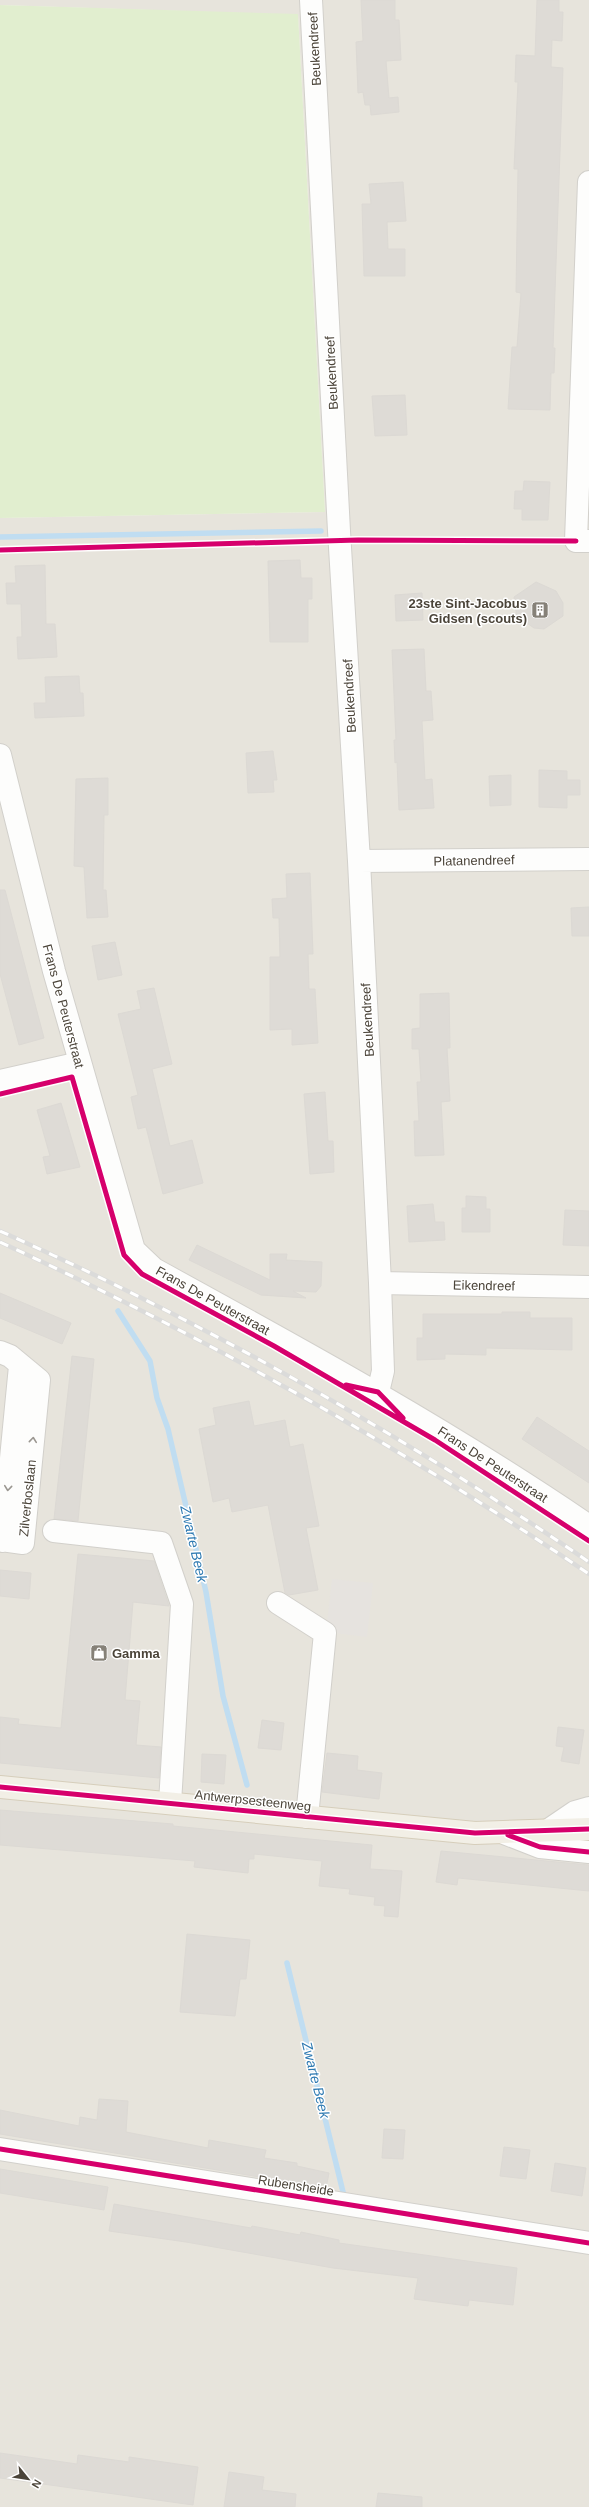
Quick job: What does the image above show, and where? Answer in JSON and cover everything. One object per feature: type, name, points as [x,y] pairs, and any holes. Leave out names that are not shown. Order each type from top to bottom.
[{"type":"main road","name":"Antwerpsesteenweg","points":[[0,1787],[475,1833],[504,1833],[589,1828]]},
{"type":"street","name":"Beukendreef","points":[[312,0],[338,523],[359,862],[380,1283],[383,1370],[378,1392]]},
{"type":"street","points":[[583,541],[589,182]]},
{"type":"street","name":"Frans De Peuterstraat","points":[[0,755],[54,971],[134,1250],[154,1268],[378,1392],[487,1458],[589,1526]]},
{"type":"street","name":"Platanendreef","points":[[359,862],[589,859]]},
{"type":"street","points":[[0,1080],[80,1063]]},
{"type":"street","name":"Eikendreef","points":[[380,1283],[589,1287]]},
{"type":"street","name":"Zilverboslaan","points":[[0,1352],[10,1356],[20,1366],[2,1540]]},
{"type":"street","points":[[54,1531],[161,1543],[182,1604],[170,1803]]},
{"type":"street","points":[[278,1603],[325,1633],[307,1817]]},
{"type":"street","points":[[547,1831],[576,1812],[589,1808]]},
{"type":"street","name":"Antwerpsesteenweg","points":[[504,1833],[540,1848],[589,1852]]},
{"type":"street","name":"Rubensheide","points":[[0,2149],[589,2242]]},
{"type":"shaded area","points":[[0,0],[589,0],[589,2507],[0,2507],[0,518],[325,512],[298,15],[0,5]]},
{"type":"shaded area","points":[[332,1579],[373,1583],[367,1637],[326,1632]]},
{"type":"green space","points":[[0,5],[298,14],[325,512],[0,518]]},
{"type":"building","points":[[361,0],[395,0],[395,20],[399,20],[401,60],[386,61],[389,98],[398,97],[399,112],[371,115],[370,105],[365,105],[363,92],[358,93],[356,42],[363,41]]},
{"type":"building","points":[[537,0],[559,0],[559,12],[563,12],[562,41],[552,40],[551,67],[563,68],[553,348],[555,348],[554,373],[551,373],[550,410],[508,409],[512,347],[517,347],[521,293],[516,292],[518,169],[514,169],[518,82],[515,82],[516,55],[535,56]]},
{"type":"building","points":[[403,182],[406,221],[387,222],[388,249],[405,249],[405,276],[364,276],[362,204],[371,204],[369,184]]},
{"type":"building","points":[[405,395],[407,435],[375,436],[372,396]]},
{"type":"building","points":[[524,481],[550,482],[548,520],[522,520],[522,509],[514,509],[515,491],[523,491]]},
{"type":"building","points":[[300,560],[301,578],[312,578],[312,599],[308,599],[308,642],[270,642],[268,561]]},
{"type":"building","points":[[45,565],[46,624],[55,624],[57,657],[18,659],[17,637],[22,637],[21,604],[7,604],[6,583],[16,583],[15,566]]},
{"type":"building","name":"23ste Sint-Jacobus Gidsen (scouts)","points":[[536,582],[556,591],[563,603],[563,616],[544,629],[534,628],[524,621],[518,625],[514,597]]},
{"type":"building","points":[[422,593],[423,620],[396,621],[395,595]]},
{"type":"building","points":[[424,649],[426,691],[431,691],[433,720],[422,721],[425,780],[432,779],[434,808],[399,810],[397,762],[395,763],[394,740],[396,740],[392,650]]},
{"type":"building","points":[[79,676],[80,693],[83,693],[84,716],[35,718],[34,703],[46,703],[45,677]]},
{"type":"building","points":[[273,751],[277,780],[273,780],[274,792],[248,793],[246,753]]},
{"type":"building","points":[[539,770],[567,771],[567,780],[580,780],[580,795],[567,795],[567,808],[539,807]]},
{"type":"building","points":[[511,775],[511,805],[490,806],[489,776]]},
{"type":"building","points":[[108,778],[108,815],[104,815],[103,890],[106,890],[108,917],[87,918],[84,867],[74,866],[76,779]]},
{"type":"building","points":[[310,873],[313,954],[308,954],[309,989],[315,989],[318,1043],[292,1045],[292,1029],[270,1030],[270,957],[280,957],[279,918],[273,918],[272,899],[287,898],[286,874]]},
{"type":"building","points":[[0,890],[5,890],[44,1038],[19,1045],[0,974]]},
{"type":"building","points":[[589,907],[589,936],[572,936],[571,908]]},
{"type":"building","points":[[115,942],[122,975],[98,980],[92,946]]},
{"type":"building","points":[[154,988],[172,1064],[152,1069],[170,1146],[192,1140],[203,1183],[163,1194],[146,1127],[138,1129],[131,1097],[138,1095],[118,1014],[141,1009],[137,991]]},
{"type":"building","points":[[449,993],[450,1048],[447,1048],[450,1101],[441,1102],[444,1155],[415,1156],[414,1121],[419,1121],[417,1082],[421,1082],[419,1049],[412,1049],[412,1029],[420,1028],[420,994]]},
{"type":"building","points":[[325,1092],[328,1141],[333,1141],[334,1172],[310,1174],[304,1094]]},
{"type":"building","points":[[61,1103],[80,1167],[47,1174],[43,1157],[50,1156],[37,1110]]},
{"type":"building","points":[[466,1196],[486,1197],[486,1209],[490,1209],[490,1232],[462,1232],[462,1208],[466,1208]]},
{"type":"building","points":[[433,1204],[435,1222],[444,1222],[445,1240],[409,1242],[407,1206]]},
{"type":"building","points":[[565,1210],[589,1211],[589,1246],[563,1245]]},
{"type":"building","points":[[197,1245],[270,1280],[270,1254],[287,1254],[286,1260],[322,1262],[321,1286],[316,1292],[293,1291],[306,1298],[261,1295],[189,1260]]},
{"type":"building","points":[[0,1293],[71,1323],[62,1344],[0,1318]]},
{"type":"building","points":[[502,1312],[530,1312],[530,1318],[572,1318],[572,1350],[486,1348],[486,1355],[445,1354],[445,1359],[417,1360],[417,1338],[423,1338],[423,1314],[502,1314]]},
{"type":"building","points":[[72,1356],[94,1359],[78,1521],[54,1519]]},
{"type":"building","points":[[249,1401],[254,1426],[285,1420],[290,1447],[303,1444],[319,1526],[306,1528],[318,1590],[289,1595],[285,1593],[268,1505],[232,1512],[229,1498],[213,1502],[199,1429],[216,1425],[213,1408]]},
{"type":"building","points":[[537,1417],[589,1451],[589,1483],[522,1439]]},
{"type":"building","name":"Gamma","points":[[78,1554],[154,1561],[169,1606],[133,1602],[125,1700],[140,1701],[136,1745],[161,1747],[159,1778],[0,1763],[0,1717],[19,1719],[18,1724],[61,1728]]},
{"type":"building","points":[[0,1570],[31,1573],[29,1599],[0,1596]]},
{"type":"building","points":[[262,1720],[284,1723],[281,1750],[258,1748]]},
{"type":"building","points":[[558,1727],[584,1730],[579,1764],[561,1761],[564,1747],[556,1746]]},
{"type":"building","points":[[327,1753],[358,1756],[357,1770],[382,1773],[379,1799],[322,1792]]},
{"type":"building","points":[[202,1754],[226,1755],[224,1784],[201,1782]]},
{"type":"building","points":[[0,1810],[173,1824],[173,1826],[372,1845],[370,1869],[402,1871],[398,1917],[384,1916],[385,1906],[374,1905],[375,1897],[349,1894],[350,1889],[319,1886],[322,1861],[254,1854],[254,1859],[249,1859],[248,1873],[194,1867],[195,1861],[0,1845]]},
{"type":"building","points":[[441,1851],[589,1865],[589,1891],[458,1878],[457,1885],[436,1882]]},
{"type":"building","points":[[187,1934],[250,1940],[246,1979],[240,1979],[235,2016],[180,2012]]},
{"type":"building","points":[[99,2099],[128,2101],[126,2132],[208,2148],[209,2140],[266,2150],[264,2158],[297,2163],[297,2166],[329,2173],[326,2188],[0,2134],[0,2110],[79,2126],[80,2117],[97,2120]]},
{"type":"building","points":[[384,2129],[405,2130],[403,2159],[382,2158]]},
{"type":"building","points":[[504,2147],[530,2150],[526,2179],[500,2176]]},
{"type":"building","points":[[555,2163],[586,2168],[582,2196],[551,2191]]},
{"type":"building","points":[[0,2169],[108,2187],[104,2210],[0,2193]]},
{"type":"building","points":[[114,2204],[251,2228],[252,2226],[300,2235],[301,2232],[339,2240],[339,2243],[517,2268],[513,2305],[469,2300],[468,2306],[414,2299],[418,2278],[333,2268],[186,2242],[109,2231]]},
{"type":"building","points":[[0,2453],[77,2464],[78,2455],[129,2462],[129,2457],[198,2467],[193,2505],[0,2478]]},
{"type":"building","points":[[229,2472],[264,2477],[262,2490],[296,2494],[295,2507],[224,2507]]},
{"type":"building","points":[[378,2493],[422,2497],[422,2507],[376,2507]]},
{"type":"waterway","points":[[0,537],[321,531]]},
{"type":"waterway","name":"Zwarte Beek","points":[[118,1311],[150,1361],[157,1398],[168,1429],[206,1592],[223,1696],[247,1785]]},
{"type":"waterway","name":"Zwarte Beek","points":[[287,1963],[344,2196]]},
{"type":"railway","points":[[0,1231],[77,1266],[153,1304],[302,1383],[447,1470],[519,1515],[589,1562]]},
{"type":"railway","points":[[0,1242],[152,1316],[301,1396],[375,1438],[447,1482],[589,1574]]},
{"type":"cycle path","points":[[0,550],[358,540],[576,541]]},
{"type":"cycle path","points":[[0,1094],[72,1077],[124,1255],[142,1274],[274,1346],[435,1440],[589,1541]]},
{"type":"cycle path","points":[[346,1385],[378,1392],[403,1418]]},
{"type":"cycle path","points":[[0,1787],[475,1833],[589,1829]]},
{"type":"cycle path","points":[[508,1835],[540,1847],[589,1852]]},
{"type":"cycle path","points":[[0,2149],[589,2243]]},
{"type":"place","name":"23ste Sint-Jacobus Gidsen (scouts)","points":[[540,610]]},
{"type":"place","name":"Gamma","points":[[99,1653]]}]
